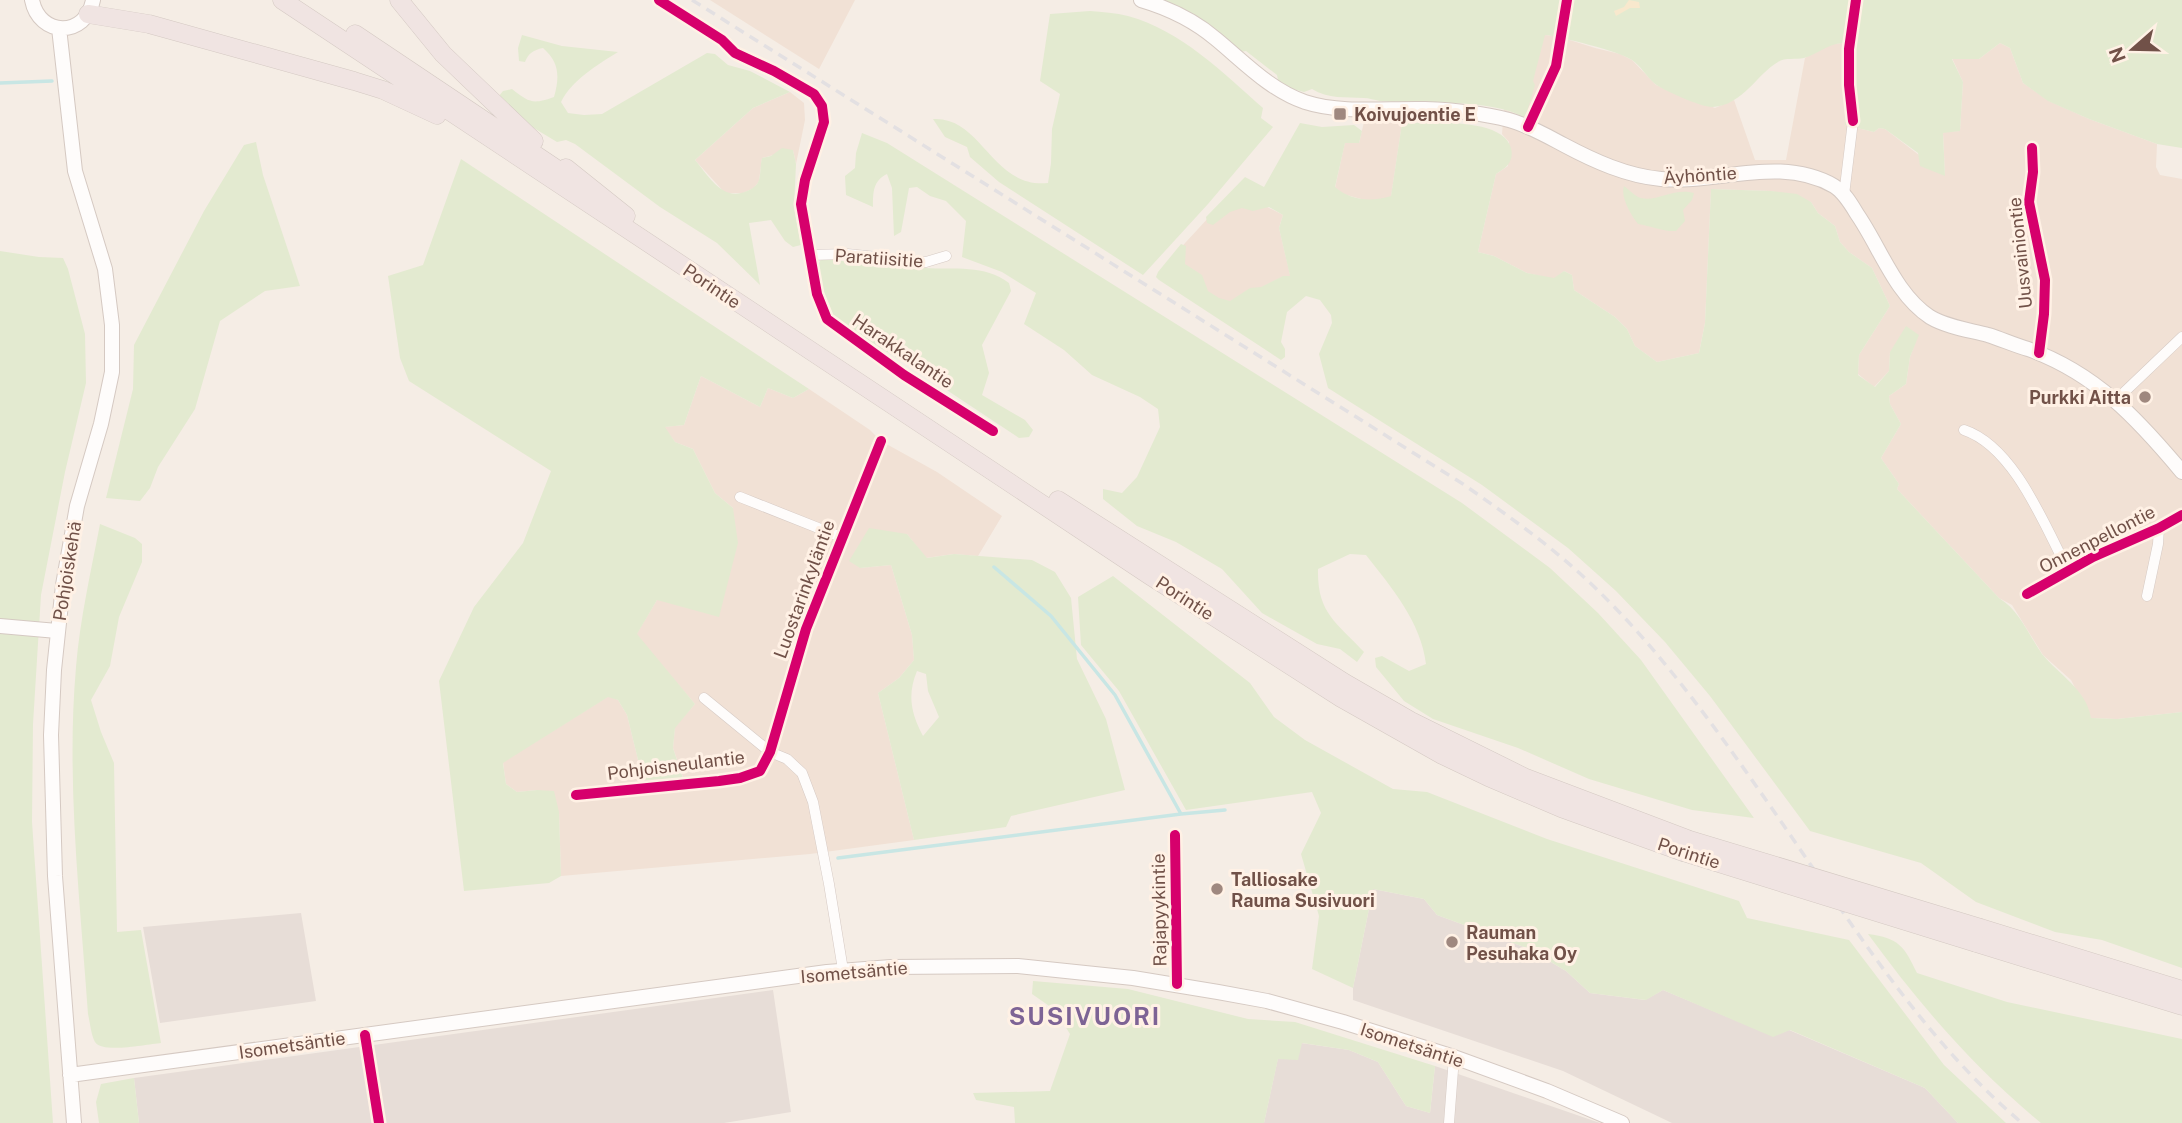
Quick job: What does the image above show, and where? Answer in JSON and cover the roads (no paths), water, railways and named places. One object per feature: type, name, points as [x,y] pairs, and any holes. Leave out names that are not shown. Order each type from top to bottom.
[{"type":"highway","name":"Porintie","points":[[282,0],[1138,568],[1341,698],[1443,755],[1561,808],[1979,936],[2182,1006]]},
{"type":"highway","name":"Porintie","points":[[303,0],[1060,501],[1345,683],[1494,764],[1685,845]]},
{"type":"highway","points":[[399,0],[443,54],[490,102],[547,153],[626,216]]},
{"type":"highway","points":[[90,7],[383,90],[442,117],[536,169]]},
{"type":"highway","name":"Porintie","points":[[1979,936],[2182,990]]},
{"type":"main road","points":[[32,0],[41,20],[60,28],[73,27],[90,7]]},
{"type":"main road","name":"Äyhöntie","points":[[1142,0],[1171,11],[1194,24],[1276,88],[1303,101],[1341,108],[1428,109],[1478,113],[1513,121],[1591,158],[1644,177],[1681,179],[1746,172],[1784,172],[1810,177],[1835,187],[1844,195],[1872,235],[1898,281],[1915,304],[1931,317],[1953,327],[1991,336],[2039,353],[2084,376],[2116,400],[2182,472]]},
{"type":"main road","name":"Pohjoiskehä","points":[[60,28],[75,171],[105,269],[112,325],[112,372],[102,424],[77,506],[57,631],[51,735],[55,876],[74,1123]]},
{"type":"main road","points":[[0,626],[57,631]]},
{"type":"main road","name":"Isometsäntie","points":[[70,1075],[843,970],[1018,966],[1177,984],[1267,1001],[1454,1058],[1547,1091],[1622,1123]]},
{"type":"street","name":"Harakkalantie","points":[[659,0],[722,40],[735,53],[806,88],[819,99],[824,122],[805,180],[801,204],[817,294],[827,319],[904,375],[993,431]]},
{"type":"street","points":[[1528,127],[1556,66],[1567,0]]},
{"type":"street","points":[[1844,195],[1853,121]]},
{"type":"street","name":"Uusvainiontie","points":[[2032,148],[2033,172],[2029,202],[2045,280],[2045,314],[2039,353]]},
{"type":"street","name":"Paratiisitie","points":[[810,255],[848,254],[926,262],[946,256]]},
{"type":"street","points":[[2116,400],[2182,337]]},
{"type":"street","points":[[1964,430],[1997,450],[2015,473],[2069,572]]},
{"type":"street","name":"Luostarinkyläntie","points":[[770,752],[806,629],[881,442]]},
{"type":"street","points":[[740,497],[841,537]]},
{"type":"street","name":"Onnenpellontie","points":[[2027,594],[2093,557],[2182,515]]},
{"type":"street","points":[[2147,596],[2159,528]]},
{"type":"street","points":[[704,698],[770,752],[787,759],[802,773],[813,802],[843,970]]},
{"type":"street","name":"Pohjoisneulantie","points":[[576,795],[740,778],[760,771],[770,752]]},
{"type":"street","name":"Rajapyykintie","points":[[1175,835],[1177,984]]},
{"type":"street","points":[[365,1035],[379,1123]]},
{"type":"street","points":[[1449,1123],[1454,1058]]},
{"type":"waterway","points":[[0,83],[52,81]]},
{"type":"waterway","points":[[838,858],[1181,814],[1115,695],[1051,616],[994,567]]},
{"type":"waterway","points":[[1181,814],[1225,810]]},
{"type":"railway","points":[[692,0],[1463,484],[1561,557],[1619,611],[1671,671],[1743,767],[1915,1011],[1984,1088],[2022,1123]]},
{"type":"place","name":"Koivujoentie E","points":[[1340,114]]},
{"type":"place","name":"Purkki Aitta","points":[[2145,397]]},
{"type":"place","name":"Talliosake Rauma Susivuori","points":[[1217,889]]},
{"type":"place","name":"Rauman Pesuhaka Oy","points":[[1452,942]]},
{"type":"district","name":"SUSIVUORI","points":[[1085,1016]]}]
